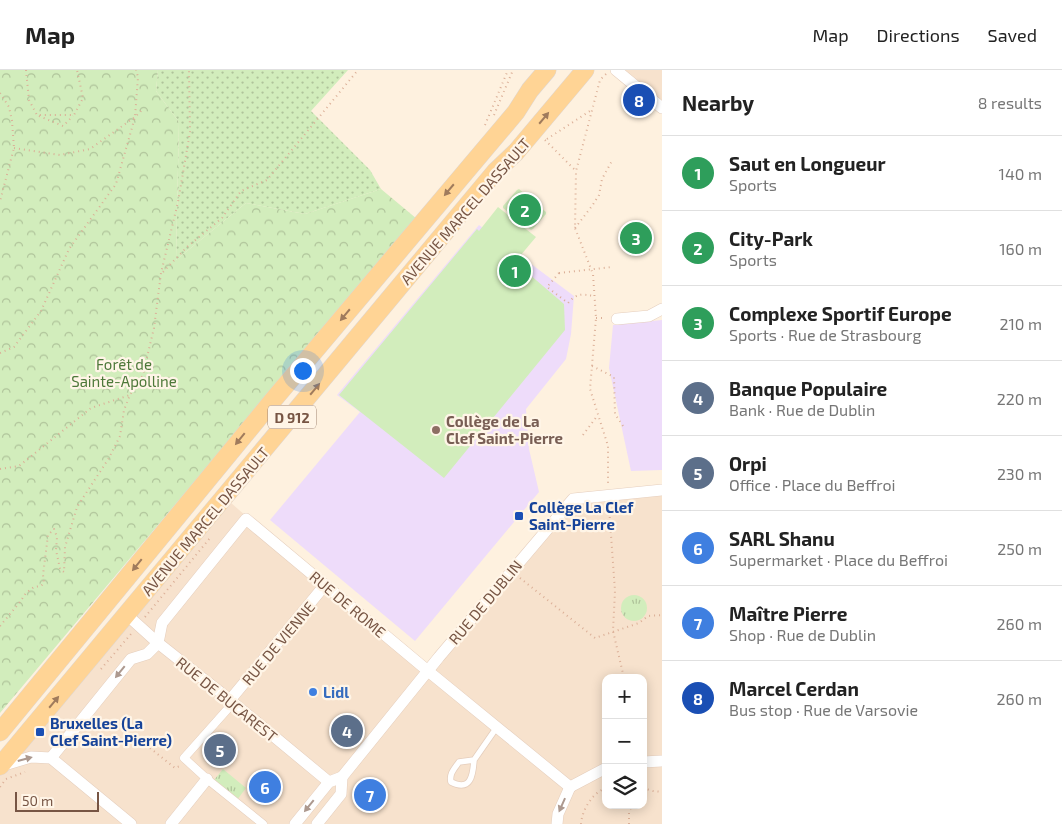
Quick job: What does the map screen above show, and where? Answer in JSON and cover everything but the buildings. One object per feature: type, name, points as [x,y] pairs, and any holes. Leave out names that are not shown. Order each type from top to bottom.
[{"type":"main road","name":"AVENUE MARCEL DASSAULT","points":[[0,732],[274,399],[516,112],[530,90],[547,70]]},
{"type":"main road","name":"AVENUE MARCEL DASSAULT","points":[[0,766],[495,172],[516,152],[585,70]]},
{"type":"street","points":[[612,71],[662,108]]},
{"type":"street","points":[[617,319],[649,316],[662,309]]},
{"type":"street","name":"RUE DE DUBLIN","points":[[295,824],[329,782],[342,777],[511,571],[573,499],[662,490]]},
{"type":"street","name":"RUE DE ROME","points":[[158,643],[162,623],[246,519],[570,787]]},
{"type":"street","name":"RUE DE VIENNE","points":[[231,701],[325,585]]},
{"type":"street","name":"RUE DE BUCAREST","points":[[127,615],[158,643],[329,782]]},
{"type":"street","points":[[51,758],[131,659],[147,654],[158,643]]},
{"type":"street","points":[[231,701],[184,758],[207,779],[264,824]]},
{"type":"street","points":[[0,766],[32,757],[51,758],[131,824]]},
{"type":"street","points":[[647,762],[662,761]]},
{"type":"street","points":[[557,824],[558,814],[570,787],[602,770]]},
{"type":"street","name":"RUE DE DUBLIN","points":[[317,824],[341,794],[342,777]]},
{"type":"street","points":[[171,824],[207,779]]},
{"type":"lane","points":[[474,760],[458,762],[450,777],[451,782],[457,785],[463,784],[472,778],[474,774],[474,760],[497,727]]},
{"type":"path","points":[[26,70],[29,100],[37,115],[63,126],[74,115],[83,98],[78,70]]},
{"type":"path","points":[[0,353],[14,347],[40,311],[69,249],[116,184],[135,117],[138,77],[136,70]]},
{"type":"path","points":[[0,626],[26,593],[44,583],[43,575],[48,535],[54,528],[57,537],[56,550],[60,569],[64,572],[66,547],[77,508],[109,458],[120,436],[124,410],[130,395],[143,375],[154,328],[161,273],[178,202],[190,132],[189,70]]},
{"type":"path","points":[[161,273],[187,247],[222,218],[241,191],[267,180],[358,70]]},
{"type":"path","points":[[612,71],[600,80],[576,171],[575,228],[593,274],[596,318],[590,389],[608,446],[608,495],[615,591],[613,631],[623,674]]},
{"type":"path","points":[[0,93],[9,107],[14,148],[0,201]]},
{"type":"path","points":[[14,148],[60,155],[90,149],[135,117],[142,109]]},
{"type":"path","points":[[37,115],[74,115]]},
{"type":"path","points":[[545,140],[576,171]]},
{"type":"path","points":[[575,228],[599,195],[602,180],[613,159]]},
{"type":"path","points":[[594,296],[581,294],[568,303],[547,287],[559,273],[612,267]]},
{"type":"path","points":[[592,366],[614,377],[615,414],[623,426]]},
{"type":"path","points":[[0,469],[19,466],[91,408],[130,395]]},
{"type":"path","points":[[583,435],[598,415]]},
{"type":"path","points":[[511,571],[595,638],[638,623],[648,616],[662,615]]},
{"type":"path","points":[[150,748],[175,768],[190,763]]},
{"type":"path","points":[[0,787],[6,779],[24,772]]},
{"type":"path","points":[[647,789],[662,792]]},
{"type":"path","points":[[581,824],[586,805],[602,790]]},
{"type":"path","points":[[629,824],[630,809]]},
{"type":"shaded area","points":[[624,70],[662,70],[662,101]]},
{"type":"shaded area","name":"Collège de La Clef Saint-Pierre","points":[[479,225],[574,296],[571,334],[566,359],[526,409],[529,449],[539,492],[415,641],[270,520],[360,412],[337,395]]},
{"type":"shaded area","points":[[662,320],[662,470],[631,471],[609,368],[613,325]]},
{"type":"shaded area","points":[[662,485],[662,824],[0,824],[0,759],[222,495],[426,674],[576,493]]},
{"type":"green space","name":"Forêt de Sainte-Apolline","points":[[0,70],[158,70],[156,91],[179,122],[176,260],[246,203],[305,214],[381,189],[417,219],[0,713]]},
{"type":"green space","points":[[158,70],[348,70],[311,111],[370,170],[381,189],[305,214],[246,203],[176,260],[179,122],[156,91]]},
{"type":"green space","points":[[519,189],[546,212],[531,230],[503,208]]},
{"type":"green space","points":[[498,207],[536,237],[515,262],[564,304],[565,330],[444,478],[339,395],[477,229],[479,231]]},
{"type":"green space","points":[[634,595],[643,599],[647,608],[643,617],[634,621],[625,617],[621,608],[625,599]]},
{"type":"green space","points":[[223,769],[246,788],[234,804],[210,785]]},
{"type":"place","name":"Marcel Cerdan","points":[[639,100]]},
{"type":"place","name":"City-Park","points":[[525,210]]},
{"type":"place","name":"Complexe Sportif Europe","points":[[636,238]]},
{"type":"place","name":"Saut en Longueur","points":[[515,271]]},
{"type":"place","name":"Collège de La Clef Saint-Pierre","points":[[436,430]]},
{"type":"place","name":"Collège La Clef Saint-Pierre","points":[[519,516]]},
{"type":"place","name":"Lidl","points":[[313,692]]},
{"type":"place","name":"Banque Populaire","points":[[347,731]]},
{"type":"place","name":"Bruxelles (La Clef Saint-Pierre)","points":[[40,732]]},
{"type":"place","name":"Orpi","points":[[220,750]]},
{"type":"place","name":"SARL Shanu","points":[[265,787]]},
{"type":"place","name":"Maître Pierre","points":[[370,795]]}]
